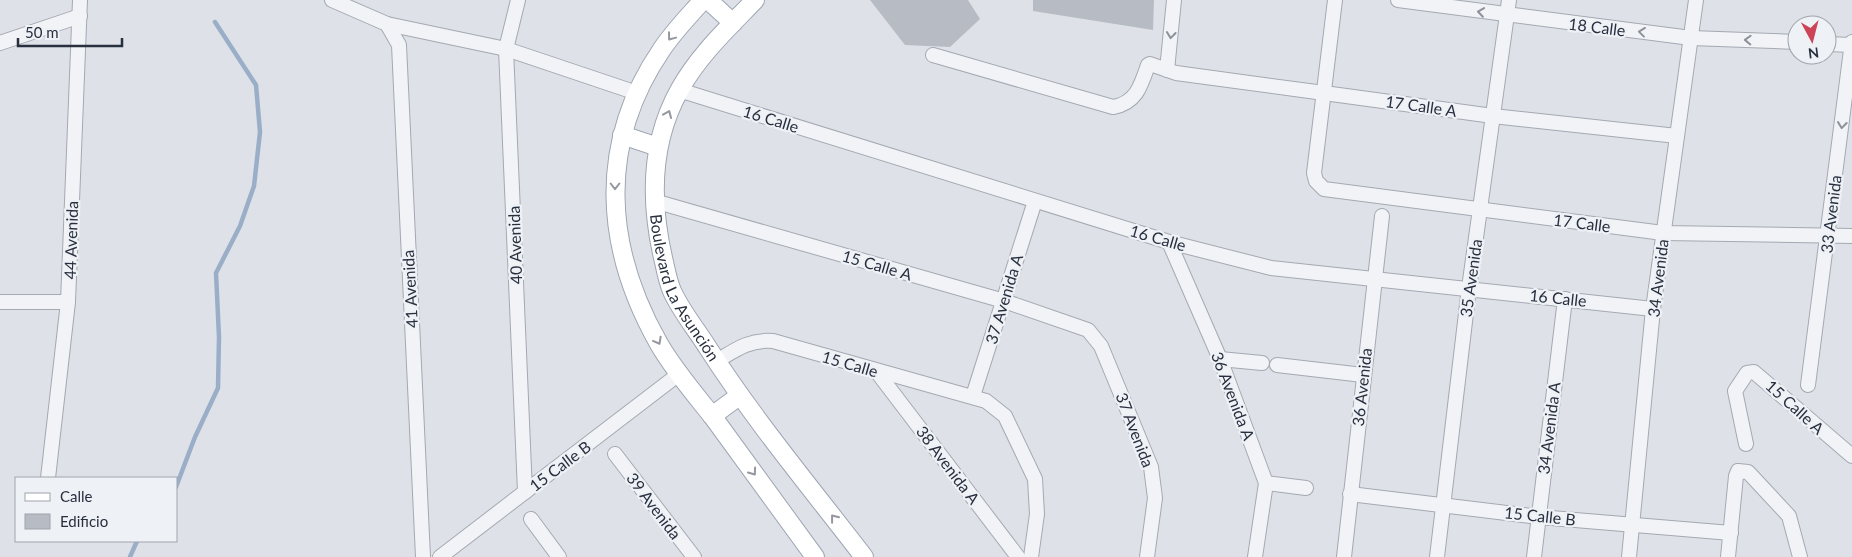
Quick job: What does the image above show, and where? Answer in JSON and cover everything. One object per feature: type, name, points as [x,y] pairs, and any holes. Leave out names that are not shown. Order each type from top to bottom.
[{"type":"main road","points":[[704,0],[661,50],[637,93],[622,135],[615,173],[615,220],[624,264],[639,305],[659,344],[679,374],[815,557]]},
{"type":"main road","points":[[708,0],[733,23]]},
{"type":"main road","name":"Boulevard La Asunción","points":[[755,0],[699,60],[679,90],[666,119],[658,147],[654,201],[660,248],[671,290],[739,396],[864,557]]},
{"type":"main road","points":[[622,135],[658,147]]},
{"type":"main road","points":[[712,416],[739,396]]},
{"type":"street","name":"44 Avenida","points":[[48,477],[68,302],[80,0]]},
{"type":"street","points":[[332,0],[387,24],[506,49],[637,93]]},
{"type":"street","name":"40 Avenida","points":[[518,0],[506,49],[525,492]]},
{"type":"street","points":[[1167,70],[1174,0]]},
{"type":"street","points":[[1324,93],[1335,0]]},
{"type":"street","name":"18 Calle","points":[[1398,0],[1507,16],[1691,38],[1787,42]]},
{"type":"street","name":"35 Avenida","points":[[1437,557],[1469,288],[1509,0]]},
{"type":"street","name":"34 Avenida","points":[[1629,557],[1653,309],[1696,0]]},
{"type":"street","points":[[0,43],[80,16]]},
{"type":"street","name":"41 Avenida","points":[[387,24],[399,45],[424,557]]},
{"type":"street","points":[[1837,44],[1852,44]]},
{"type":"street","name":"33 Avenida","points":[[1808,384],[1852,44]]},
{"type":"street","name":"17 Calle A","points":[[933,55],[1113,107],[1132,101],[1139,90],[1148,66],[1156,65],[1167,70],[1324,93],[1493,116],[1677,136]]},
{"type":"street","name":"16 Calle","points":[[679,90],[1169,242],[1271,268],[1653,309]]},
{"type":"street","name":"17 Calle","points":[[1324,93],[1314,173],[1316,182],[1324,189],[1664,233],[1852,236]]},
{"type":"street","name":"15 Calle A","points":[[654,201],[1004,300],[1088,330],[1096,338]]},
{"type":"street","name":"37 Avenida A","points":[[979,399],[1004,300],[1035,201]]},
{"type":"street","name":"36 Avenida","points":[[1344,557],[1382,216]]},
{"type":"street","name":"36 Avenida A","points":[[1169,242],[1220,358],[1266,483],[1255,557]]},
{"type":"street","name":"34 Avenida A","points":[[1534,557],[1565,299]]},
{"type":"street","points":[[0,302],[68,302]]},
{"type":"street","name":"37 Avenida","points":[[1096,338],[1151,467],[1154,498],[1147,557]]},
{"type":"street","name":"15 Calle","points":[[717,361],[746,344],[764,340],[979,399]]},
{"type":"street","points":[[1220,358],[1262,363]]},
{"type":"street","points":[[1277,365],[1363,375]]},
{"type":"street","name":"38 Avenida A","points":[[877,372],[1018,557]]},
{"type":"street","name":"15 Calle A","points":[[1746,444],[1735,391],[1747,373],[1754,372],[1852,456]]},
{"type":"street","name":"15 Calle B","points":[[440,557],[679,374]]},
{"type":"street","points":[[979,399],[1005,416],[1035,479],[1037,514],[1032,557]]},
{"type":"street","name":"39 Avenida","points":[[615,454],[694,557]]},
{"type":"street","points":[[1728,557],[1738,471],[1748,472],[1789,516],[1800,557]]},
{"type":"street","points":[[1266,483],[1306,488]]},
{"type":"street","name":"15 Calle B","points":[[1350,494],[1539,517],[1731,534]]},
{"type":"street","points":[[531,519],[559,557]]},
{"type":"building","points":[[870,0],[968,0],[980,19],[950,47],[905,45]]},
{"type":"building","points":[[1033,0],[1154,0],[1153,30],[1033,11]]},
{"type":"waterway","points":[[178,482],[195,437],[218,388],[219,337],[216,273],[240,226],[254,186],[260,132],[256,85],[215,22]]},
{"type":"waterway","points":[[130,557],[137,542]]}]
